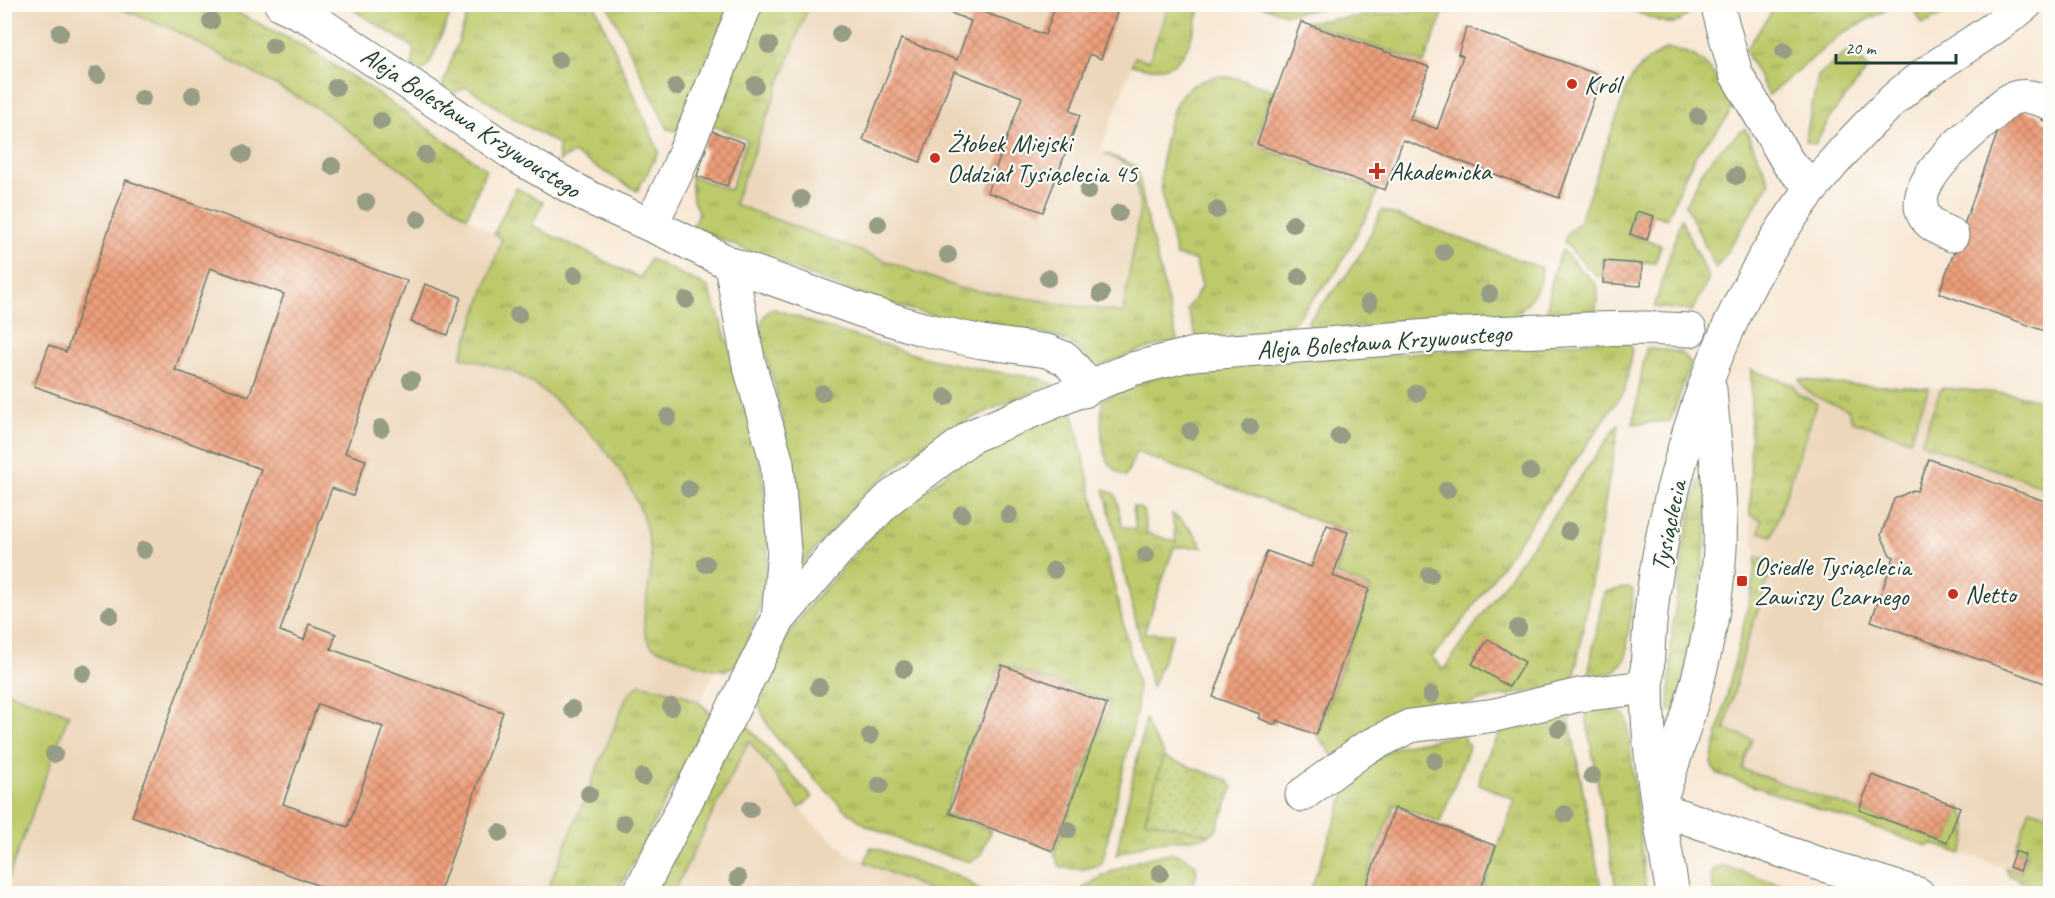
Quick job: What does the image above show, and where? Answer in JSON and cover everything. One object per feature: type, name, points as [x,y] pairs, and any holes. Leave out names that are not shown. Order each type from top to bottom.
[{"type":"street","name":"Aleja Bolesława Krzywoustego","points":[[281,4],[316,21],[521,159],[590,198],[730,264],[860,310],[922,329],[982,342],[1047,351],[1066,359],[1079,374],[1084,391]]},
{"type":"street","points":[[651,225],[746,4]]},
{"type":"street","points":[[1717,4],[1736,74],[1789,164],[1813,188]]},
{"type":"street","name":"Tysiąclecia","points":[[1673,894],[1650,749],[1647,687],[1652,608],[1663,537],[1694,418],[1708,376],[1740,305],[1768,252],[1813,188],[1849,145],[1887,105],[1923,75],[2015,14],[2050,10]]},
{"type":"street","points":[[1952,235],[1935,227],[1923,216],[1921,202],[1929,178],[1960,141],[2012,98],[2032,96],[2050,103]]},
{"type":"street","name":"Aleja Bolesława Krzywoustego","points":[[730,264],[748,360],[777,463],[784,550],[778,620]]},
{"type":"street","name":"Aleja Bolesława Krzywoustego","points":[[639,894],[778,620],[838,550],[890,498],[972,436],[1132,369],[1192,354],[1443,335],[1588,329],[1690,330]]},
{"type":"street","points":[[1708,376],[1719,490],[1720,548],[1715,600],[1700,676],[1687,723],[1658,808],[1804,859],[1917,894]]},
{"type":"street","points":[[1302,795],[1364,749],[1410,726],[1496,715],[1579,695],[1647,687]]},
{"type":"shaded area","points":[[5,5],[111,5],[174,30],[316,107],[484,229],[502,238],[461,357],[514,374],[545,391],[593,434],[615,460],[638,503],[648,534],[651,560],[646,642],[653,647],[715,670],[609,893],[5,894]]},
{"type":"shaded area","name":"Żłobek Miejski Oddział Tysiąclecia 45","points":[[810,5],[1169,5],[1149,62],[1135,57],[1100,151],[1133,163],[1140,208],[1124,313],[959,288],[733,204]]},
{"type":"shaded area","points":[[1751,370],[1792,384],[1799,379],[1836,384],[1941,388],[2014,394],[2050,402],[2050,892],[2016,880],[2009,875],[2006,868],[1933,844],[1927,846],[1718,774],[1713,769],[1711,763],[1752,588],[1756,557],[1750,515]]},
{"type":"shaded area","points":[[749,741],[811,822],[847,853],[936,893],[673,894]]},
{"type":"green space","points":[[1695,4],[1686,16],[1674,23],[1654,19],[1619,5]]},
{"type":"green space","points":[[1919,4],[1965,5],[1923,24],[1912,8]]},
{"type":"green space","points":[[111,5],[222,5],[303,46],[364,84],[486,169],[467,217],[316,107],[174,30]]},
{"type":"green space","points":[[346,5],[454,5],[430,63],[421,72],[412,66],[414,48]]},
{"type":"green space","points":[[471,5],[595,5],[659,152],[637,191],[573,153],[559,161],[558,144],[508,115],[467,87],[452,94],[442,87]]},
{"type":"green space","points":[[608,5],[736,5],[678,131],[668,129],[665,124]]},
{"type":"green space","points":[[755,5],[809,5],[734,204],[959,288],[1123,313],[1140,208],[1134,168],[1104,153],[1137,166],[1146,214],[1177,340],[1138,351],[1094,369],[1080,350],[1062,339],[1030,331],[945,318],[880,301],[785,266],[692,227],[699,213],[693,201],[691,176],[730,190],[747,140],[708,124]]},
{"type":"green space","points":[[1169,5],[1201,5],[1193,34],[1182,56],[1163,68],[1132,65],[1135,57],[1149,61]]},
{"type":"green space","points":[[1258,5],[1355,5],[1285,14]]},
{"type":"green space","points":[[1777,5],[1895,5],[1841,34],[1769,95],[1745,50]]},
{"type":"green space","points":[[1445,8],[1424,63],[1304,22]]},
{"type":"green space","points":[[1852,47],[1868,69],[1833,113],[1815,144],[1805,141],[1818,76]]},
{"type":"green space","points":[[1667,49],[1691,55],[1708,67],[1732,106],[1721,126],[1696,155],[1667,219],[1636,209],[1628,235],[1661,245],[1655,263],[1603,259],[1602,276],[1596,276],[1564,242],[1568,232],[1579,223],[1628,85],[1644,64]]},
{"type":"green space","points":[[1217,76],[1236,78],[1273,90],[1254,145],[1378,190],[1372,206],[1336,272],[1286,331],[1197,339],[1187,309],[1202,286],[1195,260],[1176,256],[1161,183],[1164,149],[1169,123],[1177,101],[1195,84]]},
{"type":"green space","points":[[1745,128],[1770,183],[1716,269],[1686,205],[1703,170],[1716,153]]},
{"type":"green space","points":[[516,188],[543,202],[532,226],[640,278],[650,259],[708,287],[728,343],[753,429],[767,519],[768,549],[759,608],[741,656],[735,665],[727,670],[701,665],[653,647],[647,639],[644,618],[651,570],[648,537],[634,494],[623,474],[595,438],[562,406],[527,380],[494,366],[461,357],[502,239],[494,234]]},
{"type":"green space","points":[[1382,210],[1542,268],[1536,290],[1521,310],[1509,319],[1312,330],[1308,321],[1344,279],[1362,251]]},
{"type":"green space","points":[[1681,219],[1709,279],[1692,311],[1654,307]]},
{"type":"green space","points":[[1562,250],[1598,287],[1596,312],[1546,316],[1553,274]]},
{"type":"green space","points":[[772,308],[926,358],[1038,378],[1053,384],[956,426],[911,455],[851,509],[798,569],[800,531],[797,488],[775,386],[761,339],[764,316]]},
{"type":"green space","points":[[1628,339],[1632,350],[1625,390],[1463,621],[1432,657],[1443,670],[1619,423],[1575,674],[1561,686],[1497,697],[1412,716],[1337,761],[1317,735],[1371,588],[1335,574],[1351,532],[1136,452],[1126,476],[1110,464],[1105,455],[1101,421],[1102,400],[1159,375],[1208,366]]},
{"type":"green space","points":[[1646,348],[1680,352],[1691,363],[1670,421],[1633,424]]},
{"type":"green space","points":[[1751,370],[1792,384],[1798,394],[1817,403],[1772,536],[1759,532],[1762,520],[1750,515]]},
{"type":"green space","points":[[1799,379],[1836,384],[1929,388],[1910,440],[1852,421],[1848,409],[1813,395],[1807,391]]},
{"type":"green space","points":[[1941,388],[2014,394],[2050,402],[2050,489],[1921,443]]},
{"type":"green space","points":[[1072,410],[1138,685],[1137,709],[1103,859],[1101,864],[1096,866],[1071,869],[1060,867],[1054,853],[1110,702],[1001,664],[945,814],[991,830],[981,854],[971,862],[914,846],[866,825],[844,809],[778,740],[766,722],[758,703],[760,687],[783,642],[812,602],[879,528],[976,450]]},
{"type":"green space","points":[[1699,479],[1707,480],[1707,522],[1696,628],[1676,711],[1669,710],[1672,630],[1685,539]]},
{"type":"green space","points":[[1104,489],[1116,495],[1122,526],[1136,530],[1133,506],[1143,510],[1147,533],[1176,542],[1172,514],[1190,528],[1203,547],[1174,547],[1144,633],[1173,634],[1152,688]]},
{"type":"green space","points":[[1756,557],[1774,563],[1746,644],[1725,729],[1752,739],[1742,769],[1947,842],[1960,807],[1966,819],[1967,830],[1966,842],[1961,854],[1933,844],[1927,846],[1718,774],[1713,769],[1711,763],[1752,588]]},
{"type":"green space","points":[[1628,587],[1633,590],[1626,659],[1612,673],[1588,675],[1604,592]]},
{"type":"green space","points":[[640,684],[688,697],[705,707],[711,714],[617,893],[546,893],[627,696]]},
{"type":"green space","points":[[4,691],[69,714],[5,886]]},
{"type":"green space","points":[[1612,706],[1627,718],[1646,893],[1617,893],[1585,711]]},
{"type":"green space","points":[[1569,716],[1602,893],[1481,893],[1515,800],[1479,784],[1490,750],[1501,734],[1513,724]]},
{"type":"green space","points":[[1146,718],[1149,730],[1164,754],[1145,820],[1210,835],[1147,843],[1116,855]]},
{"type":"green space","points":[[740,723],[748,727],[812,797],[800,808],[749,741],[673,893],[655,894]]},
{"type":"green space","points":[[1462,734],[1469,747],[1440,822],[1394,805],[1361,893],[1309,894],[1345,794],[1340,791],[1350,773],[1396,747]]},
{"type":"green space","points":[[1163,757],[1227,780],[1233,787],[1217,829],[1210,835],[1145,820]]},
{"type":"green space","points":[[2050,801],[2050,858],[2039,889],[2009,875],[2006,868],[2020,873],[2027,854],[2015,849],[2030,809],[2046,814]]},
{"type":"green space","points":[[871,847],[956,875],[968,881],[982,893],[936,893],[865,862]]},
{"type":"green space","points":[[1172,853],[1188,859],[1196,866],[1196,877],[1191,893],[1077,893],[1122,867],[1147,858]]},
{"type":"green space","points":[[1724,866],[1807,893],[1714,893],[1711,876],[1714,869]]},
{"type":"building","points":[[929,4],[980,4],[978,10],[1045,35],[1056,4],[1120,4],[1101,59],[1090,54],[1070,111],[1080,115],[1043,212],[987,192],[1022,97],[954,71],[920,162],[863,140],[901,39],[957,60],[971,21]]},
{"type":"building","points":[[1301,22],[1429,67],[1410,119],[1437,129],[1463,56],[1458,54],[1467,27],[1602,76],[1559,198],[1403,140],[1385,190],[1257,144]]},
{"type":"building","points":[[2008,104],[2042,117],[2042,120],[2050,123],[2050,333],[1939,293]]},
{"type":"building","points":[[709,130],[744,143],[727,186],[697,176],[706,149],[702,148]]},
{"type":"building","points":[[126,180],[407,281],[345,453],[366,460],[353,496],[332,488],[280,631],[304,640],[309,624],[336,634],[331,649],[503,712],[439,894],[341,894],[132,816],[261,469],[34,386],[49,345],[66,352]],"holes":[[[210,268],[284,294],[249,396],[175,370]],[[318,704],[383,727],[348,827],[283,804]]]},
{"type":"building","points":[[1637,211],[1654,216],[1647,240],[1630,234]]},
{"type":"building","points":[[1604,261],[1642,264],[1641,286],[1603,283]]},
{"type":"building","points":[[425,284],[461,297],[448,335],[411,322]]},
{"type":"building","points":[[1929,459],[2050,503],[2050,685],[1871,621],[1894,557],[1890,555],[1881,535],[1894,499],[1913,490],[1917,491]]},
{"type":"building","points":[[1327,525],[1348,532],[1333,576],[1369,589],[1316,735],[1277,720],[1275,725],[1258,718],[1260,714],[1213,697],[1267,551],[1311,567]]},
{"type":"building","points":[[1488,639],[1525,662],[1509,687],[1472,664]]},
{"type":"building","points":[[1002,665],[1107,704],[1053,851],[949,813]]},
{"type":"building","points":[[1872,775],[1960,807],[1947,842],[1859,810]]},
{"type":"building","points":[[1395,808],[1496,846],[1479,894],[1363,894]]},
{"type":"building","points":[[2015,851],[2025,855],[2019,871],[2009,867]]},
{"type":"place","name":"Król","points":[[1572,84]]},
{"type":"place","name":"Żłobek Miejski Oddział Tysiąclecia 45","points":[[935,158]]},
{"type":"place","name":"Akademicka","points":[[1377,171]]},
{"type":"place","name":"Osiedle Tysiąclecia Zawiszy Czarnego","points":[[1742,581]]},
{"type":"place","name":"Netto","points":[[1953,594]]}]
